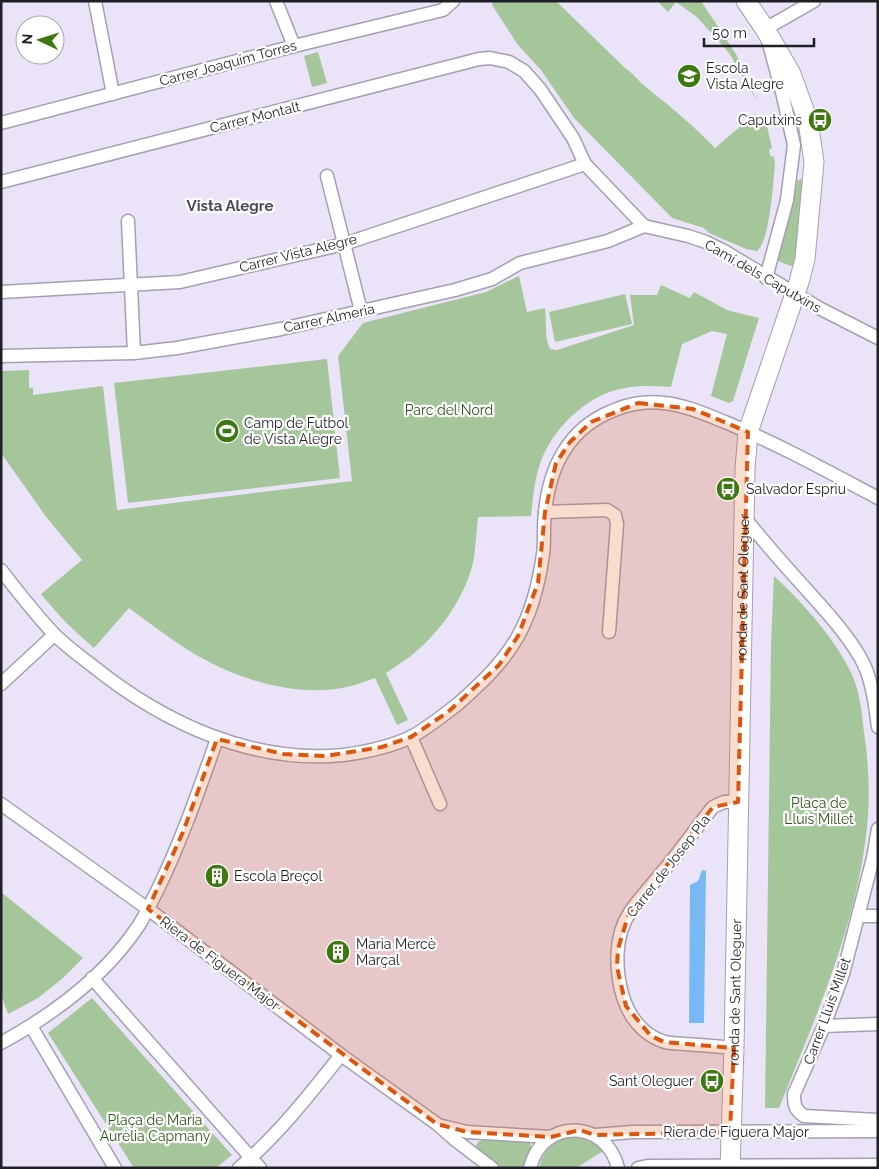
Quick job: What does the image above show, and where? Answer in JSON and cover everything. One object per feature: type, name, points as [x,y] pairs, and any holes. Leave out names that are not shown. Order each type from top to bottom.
[{"type":"street","points":[[95,1],[113,94]]},
{"type":"street","points":[[276,1],[294,46]]},
{"type":"street","name":"Carrer Joaquím Torres","points":[[1,123],[294,46],[444,10],[453,1]]},
{"type":"street","name":"ronda de Sant Oleguer","points":[[731,1167],[730,1132],[734,1048],[745,469],[748,432],[805,259],[814,162],[808,121],[797,88],[765,29],[746,1]]},
{"type":"street","points":[[765,29],[814,1]]},
{"type":"street","name":"ronda de Sant Oleguer","points":[[765,29],[794,145],[788,200],[766,278]]},
{"type":"street","name":"Carrer Montalt","points":[[1,182],[479,59],[490,58],[508,62],[524,71],[540,89],[573,138],[585,164]]},
{"type":"street","points":[[585,164],[644,226]]},
{"type":"street","name":"Carrer Vista Alegre","points":[[1,292],[180,282],[344,244],[585,164]]},
{"type":"street","points":[[327,176],[360,311]]},
{"type":"street","points":[[128,221],[134,353]]},
{"type":"street","name":"Camí dels Caputxins","points":[[644,226],[706,242],[819,308],[878,338]]},
{"type":"street","name":"Carrer Almeria","points":[[1,356],[134,353],[226,340],[360,311],[492,279],[520,263],[608,241],[644,226]]},
{"type":"street","points":[[1,570],[54,635],[118,686],[168,716],[217,738],[242,746],[284,754],[325,756],[358,753],[382,748],[411,737],[448,712],[477,687],[498,665],[518,636],[530,611],[538,582],[543,551],[548,490],[556,462],[570,442],[591,422],[612,411],[638,403],[664,403],[693,409],[773,443],[878,498]]},
{"type":"street","points":[[545,512],[607,510],[615,515],[609,632]]},
{"type":"street","points":[[744,517],[829,615],[860,657],[876,704],[878,727]]},
{"type":"street","points":[[1,684],[54,635]]},
{"type":"street","points":[[411,737],[440,804]]},
{"type":"street","points":[[1,1043],[31,1026],[62,1004],[92,978],[130,937],[148,909],[164,876],[183,832],[217,738]]},
{"type":"street","name":"Carrer de Josep Pla","points":[[734,1048],[664,1042],[651,1036],[636,1023],[626,1006],[620,988],[617,967],[622,928],[642,895],[664,871],[713,807],[724,802],[738,802]]},
{"type":"street","name":"Riera de Figuera Major","points":[[1,804],[148,909],[341,1055],[437,1124]]},
{"type":"street","name":"Carrer Lluís Millet","points":[[878,829],[873,858],[843,974],[824,1026],[794,1094],[794,1105],[797,1111],[804,1116],[878,1120]]},
{"type":"street","points":[[858,916],[878,916]]},
{"type":"street","points":[[92,978],[260,1168]]},
{"type":"street","points":[[824,1026],[878,1024]]},
{"type":"street","points":[[31,1026],[115,1168]]},
{"type":"street","points":[[238,1168],[251,1158],[300,1107],[341,1055]]},
{"type":"street","points":[[437,1124],[466,1132],[551,1137]]},
{"type":"street","points":[[437,1124],[492,1168]]},
{"type":"street","name":"Riera de Figuera Major","points":[[551,1137],[566,1131],[580,1130],[595,1135],[633,1132],[878,1131]]},
{"type":"street","points":[[595,1135],[607,1144],[615,1157],[618,1168]]},
{"type":"street","points":[[530,1168],[535,1154],[543,1143],[551,1137]]},
{"type":"street","points":[[638,1168],[647,1166],[878,1165]]},
{"type":"highlighted area","points":[[638,403],[693,409],[748,432],[738,802],[713,807],[629,913],[618,949],[617,967],[626,1006],[651,1036],[664,1042],[734,1048],[730,1132],[595,1135],[580,1130],[551,1137],[467,1132],[437,1124],[148,909],[183,832],[217,739],[284,754],[325,756],[382,747],[411,737],[448,712],[499,665],[518,636],[538,583],[545,512],[556,463],[570,442],[591,422]]},
{"type":"green space","points":[[493,1],[556,1],[644,86],[682,117],[715,148],[755,114],[766,122],[772,148],[769,150],[771,157],[774,156],[775,165],[768,224],[765,236],[757,251],[746,249],[709,233],[704,228],[672,218],[574,118],[541,70],[518,45],[492,5]]},
{"type":"green space","points":[[657,1],[701,1],[736,54],[757,101],[729,53],[698,18],[676,2],[668,12]]},
{"type":"green space","points":[[318,52],[327,83],[312,87],[304,56]]},
{"type":"green space","points":[[801,179],[803,181],[803,193],[794,267],[778,261],[777,258],[790,217],[797,181]]},
{"type":"green space","name":"Parc del Nord","points":[[519,276],[527,312],[545,308],[546,334],[550,349],[557,350],[634,325],[630,295],[657,295],[661,285],[690,298],[694,292],[727,310],[759,318],[733,401],[729,403],[711,396],[727,334],[712,331],[682,344],[671,387],[636,386],[611,392],[584,406],[561,427],[544,453],[539,467],[531,516],[478,517],[473,563],[464,589],[450,614],[422,646],[386,673],[408,720],[397,725],[375,678],[346,687],[322,690],[302,690],[262,682],[223,669],[205,660],[129,608],[94,648],[66,622],[41,594],[82,560],[47,518],[1,453],[1,371],[29,370],[29,388],[33,388],[33,395],[103,386],[117,510],[352,481],[338,356],[363,323],[486,292]]},
{"type":"green space","points":[[625,294],[632,324],[555,342],[549,312]]},
{"type":"green space","name":"Camp de Futbol de Vista Alegre","points":[[327,359],[340,478],[128,503],[114,383]]},
{"type":"green space","name":"Plaça de Lluís Millet","points":[[774,576],[818,622],[838,649],[853,677],[861,711],[868,763],[869,794],[864,853],[847,928],[835,965],[779,1108],[765,1108],[771,644]]},
{"type":"green space","points":[[1,892],[83,958],[63,978],[38,998],[8,1014],[1,994]]},
{"type":"green space","name":"Plaça de Maria Aurèlia Capmany","points":[[92,998],[232,1155],[216,1168],[134,1168],[48,1033]]},
{"type":"green space","points":[[573,1136],[592,1139],[605,1150],[576,1168],[539,1168],[543,1155],[555,1142]]},
{"type":"green space","points":[[482,1140],[529,1141],[532,1149],[525,1168],[501,1168],[478,1150],[476,1145]]},
{"type":"water","points":[[702,870],[706,871],[704,1023],[689,1023],[690,885],[698,881]]},
{"type":"place","name":"Escola Vista Alegre","points":[[689,76]]},
{"type":"place","name":"Caputxins","points":[[820,120]]},
{"type":"place","name":"Camp de Futbol de Vista Alegre","points":[[227,431]]},
{"type":"place","name":"Salvador Espriu","points":[[728,489]]},
{"type":"place","name":"Escola Breçol","points":[[217,876]]},
{"type":"place","name":"Maria Mercè Marçal","points":[[338,952]]},
{"type":"place","name":"Sant Oleguer","points":[[712,1081]]},
{"type":"district","name":"Vista Alegre","points":[[230,206]]}]
